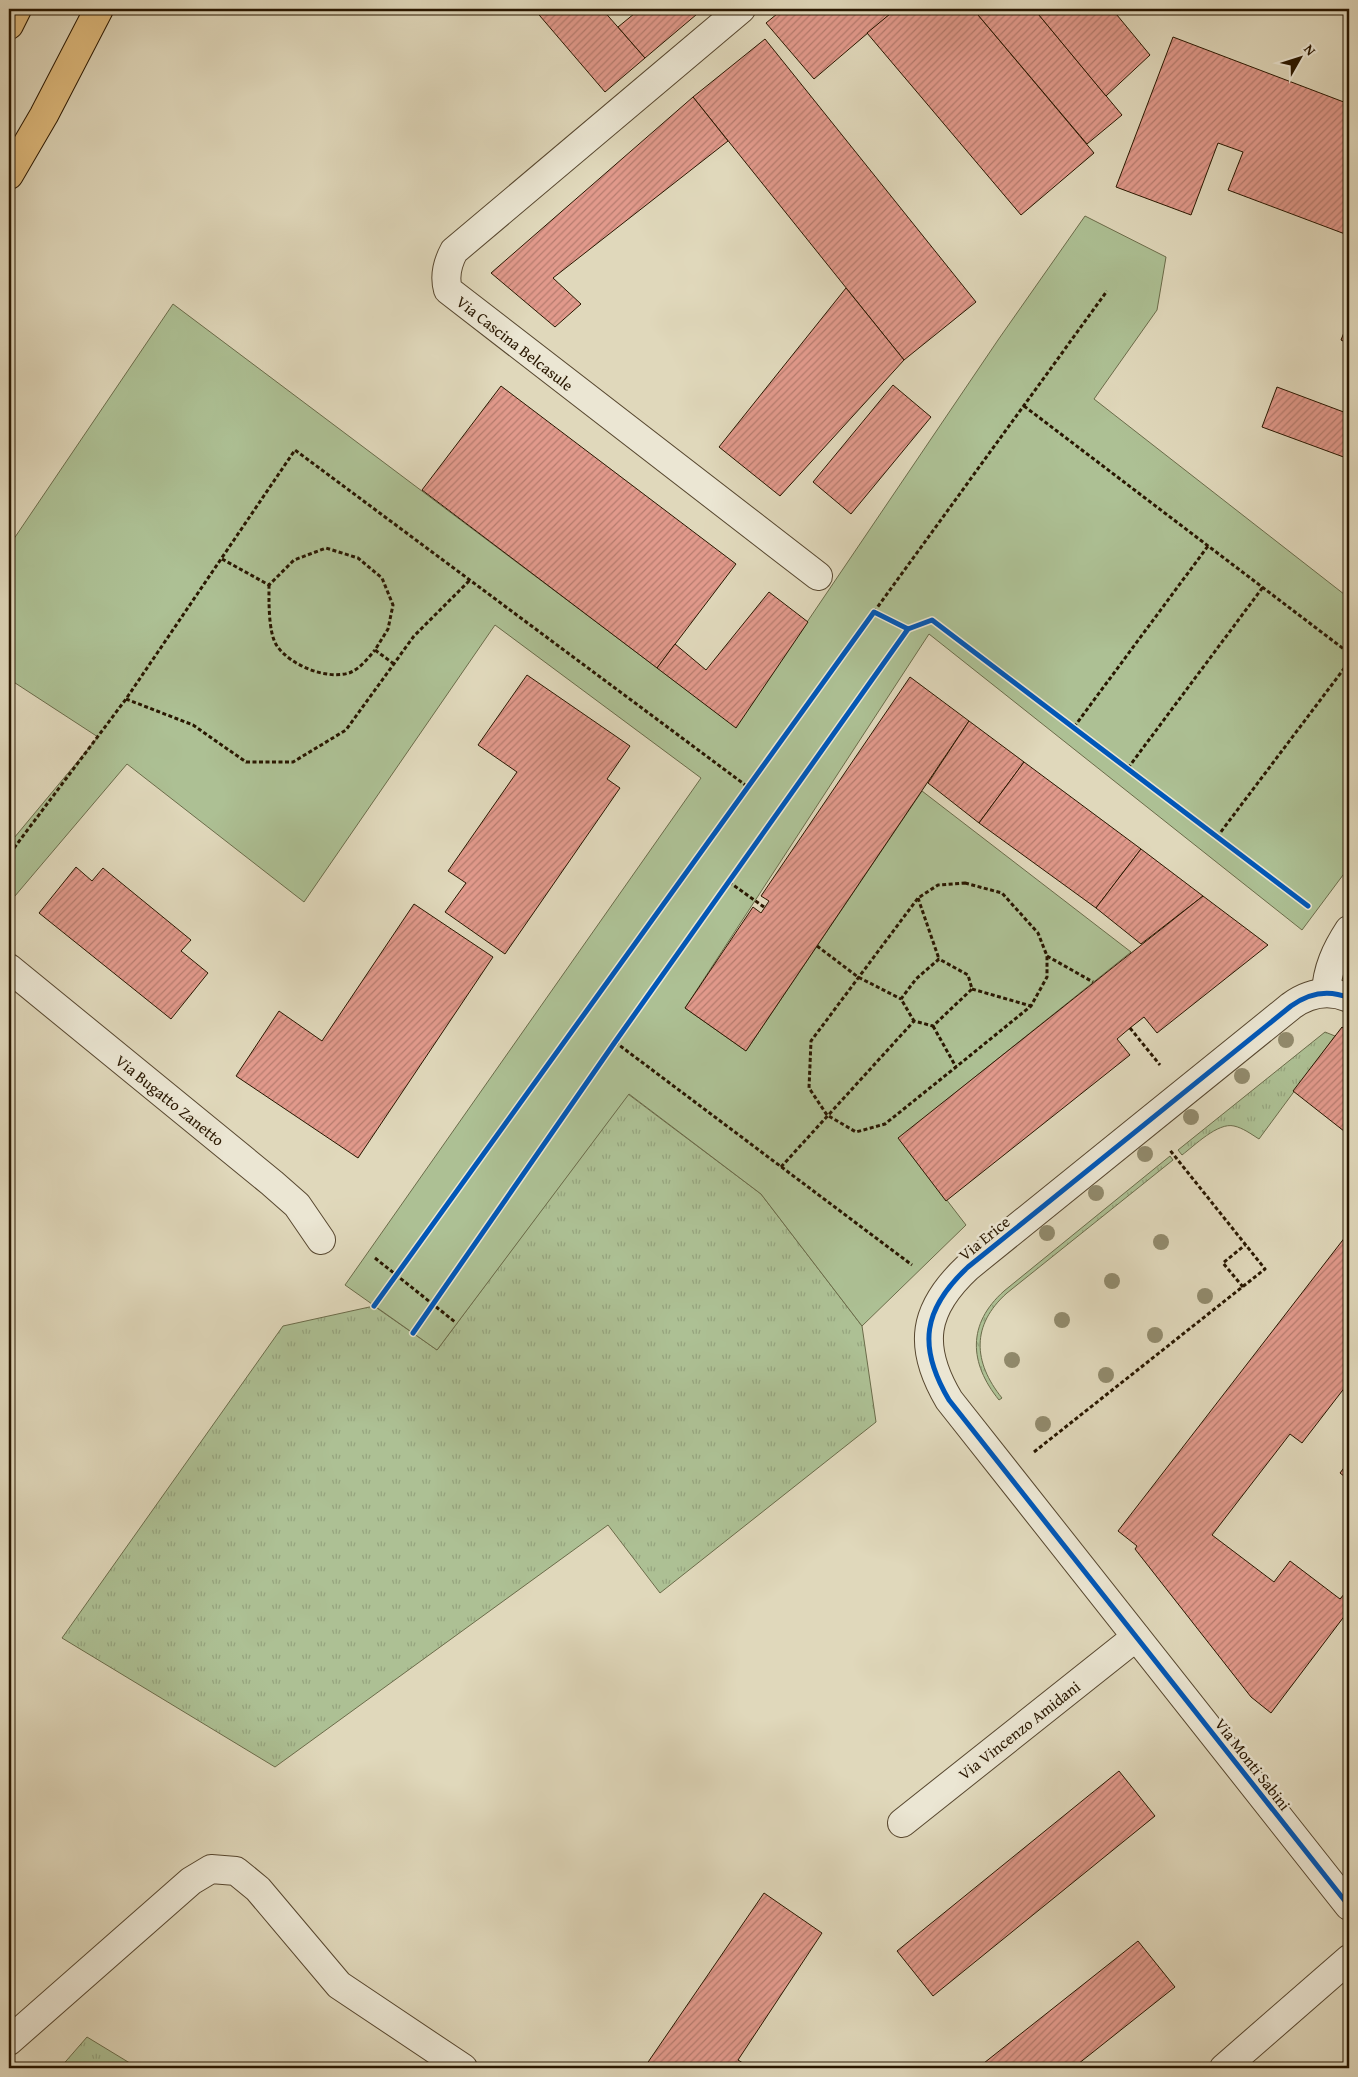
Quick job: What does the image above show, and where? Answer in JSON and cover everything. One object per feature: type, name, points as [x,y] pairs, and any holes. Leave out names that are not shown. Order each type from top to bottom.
[{"type":"main road","points":[[9,24],[18,9]]},
{"type":"main road","points":[[9,175],[44,115],[99,9]]},
{"type":"street","name":"Via Cascina Belcasule","points":[[741,9],[454,251],[448,262],[446,282],[448,290],[818,576]]},
{"type":"street","name":"Via Erice","points":[[1338,996],[1327,978],[1331,963],[1349,930]]},
{"type":"street","name":"Via Bugatto Zanetto","points":[[9,968],[297,1205],[321,1240]]},
{"type":"street","name":"Via Erice","points":[[1136,1637],[949,1400],[941,1386],[931,1358],[929,1335],[933,1314],[947,1288],[973,1263],[1291,1006],[1310,996],[1338,996]]},
{"type":"street","name":"Via Vincenzo Amidani","points":[[902,1823],[1136,1637]]},
{"type":"street","name":"Via Monti Sabini","points":[[1136,1637],[1349,1906]]},
{"type":"street","points":[[9,2041],[190,1881],[211,1869],[236,1871],[258,1888],[339,1985],[463,2068]]},
{"type":"street","points":[[1224,2068],[1349,1959]]},
{"type":"path","points":[[868,620],[1107,290]]},
{"type":"path","points":[[1024,406],[1349,653]]},
{"type":"path","points":[[14,848],[126,699],[296,450],[748,787]]},
{"type":"path","points":[[1074,727],[1208,546]]},
{"type":"path","points":[[326,548],[358,558],[382,578],[393,605],[388,629],[375,650],[349,673],[325,674],[300,666],[276,645],[269,614],[269,585],[294,560],[326,548]]},
{"type":"path","points":[[222,559],[269,585]]},
{"type":"path","points":[[126,699],[193,725],[246,762],[292,762],[346,730],[414,636],[470,580]]},
{"type":"path","points":[[1128,768],[1263,587]]},
{"type":"path","points":[[874,612],[882,616]]},
{"type":"path","points":[[375,650],[394,664]]},
{"type":"path","points":[[1217,837],[1349,662]]},
{"type":"path","points":[[1066,721],[1082,733]]},
{"type":"path","points":[[1120,762],[1135,774]]},
{"type":"path","points":[[742,795],[754,779]]},
{"type":"path","points":[[1209,831],[1224,843]]},
{"type":"path","points":[[723,890],[734,874]]},
{"type":"path","points":[[729,882],[764,907]]},
{"type":"path","points":[[965,884],[1002,893],[1038,933],[1047,956],[1048,976],[1031,1006],[885,1124],[856,1132],[827,1115],[809,1088],[811,1041],[918,898],[938,885],[965,884]]},
{"type":"path","points":[[918,898],[939,959],[968,975],[972,989]]},
{"type":"path","points":[[817,946],[858,977],[901,999],[914,1021],[933,1026],[956,1066]]},
{"type":"path","points":[[1047,956],[1093,982]]},
{"type":"path","points":[[901,999],[916,980],[939,959]]},
{"type":"path","points":[[972,989],[1031,1006]]},
{"type":"path","points":[[933,1026],[972,989]]},
{"type":"path","points":[[781,1167],[914,1021]]},
{"type":"path","points":[[1130,1028],[1160,1065]]},
{"type":"path","points":[[609,1050],[620,1034]]},
{"type":"path","points":[[615,1042],[912,1266]]},
{"type":"path","points":[[1034,1452],[1265,1269],[1169,1149]]},
{"type":"path","points":[[1243,1287],[1223,1263],[1246,1245]]},
{"type":"path","points":[[375,1258],[455,1322]]},
{"type":"path","points":[[390,1283],[402,1267]]},
{"type":"path","points":[[427,1311],[438,1296]]},
{"type":"green space","points":[[1085,216],[1166,257],[1157,310],[1094,399],[1349,598],[1349,867],[1302,930],[929,634],[685,1008],[746,1051],[922,791],[1131,952],[899,1138],[966,1225],[862,1326],[761,1194],[629,1094],[437,1350],[345,1285],[701,778],[495,625],[304,902],[127,764],[9,903],[9,844],[98,737],[9,679],[9,546],[173,304],[736,727],[998,340]]},
{"type":"green space","points":[[1325,1032],[1335,1036],[1259,1139],[1241,1128],[1228,1126],[1206,1136],[1182,1155],[1178,1150]]},
{"type":"green space","points":[[628,1094],[761,1194],[862,1326],[876,1422],[660,1593],[608,1525],[275,1767],[62,1638],[283,1326],[374,1306],[437,1350]]},
{"type":"green space","points":[[1170,1156],[1173,1160],[1007,1293],[995,1305],[982,1331],[980,1344],[985,1371],[1002,1398],[999,1400],[982,1372],[976,1344],[978,1330],[983,1317],[992,1304],[1004,1291]]},
{"type":"green space","points":[[87,2037],[138,2068],[60,2068]]},
{"type":"building","points":[[534,9],[602,9],[645,58],[605,92]]},
{"type":"building","points":[[640,9],[703,9],[645,58],[618,27]]},
{"type":"building","points":[[783,9],[896,9],[814,79],[766,23]]},
{"type":"building","points":[[896,9],[973,9],[1094,153],[1021,215],[867,33]]},
{"type":"building","points":[[973,9],[1034,9],[1122,115],[1087,144]]},
{"type":"building","points":[[1034,9],[1112,9],[1150,55],[1106,96]]},
{"type":"building","points":[[1173,37],[1349,104],[1349,223],[1345,234],[1228,190],[1243,152],[1218,143],[1191,215],[1116,187]]},
{"type":"building","points":[[765,39],[976,302],[904,360],[693,97]]},
{"type":"building","points":[[693,97],[728,141],[553,278],[581,304],[555,327],[491,273]]},
{"type":"building","points":[[846,288],[904,360],[780,496],[719,447]]},
{"type":"building","points":[[1349,320],[1349,344],[1341,340]]},
{"type":"building","points":[[893,385],[931,417],[851,514],[813,482]]},
{"type":"building","points":[[501,386],[736,564],[657,668],[422,490]]},
{"type":"building","points":[[1277,387],[1349,414],[1349,459],[1262,427]]},
{"type":"building","points":[[769,592],[808,622],[736,728],[657,668],[675,644],[706,670]]},
{"type":"building","points":[[527,675],[630,746],[607,779],[620,788],[505,954],[445,912],[466,883],[448,871],[517,772],[478,745]]},
{"type":"building","points":[[910,677],[969,721],[746,1051],[685,1008],[753,907],[761,913],[769,901],[761,896]]},
{"type":"building","points":[[969,721],[1024,762],[979,823],[928,783]]},
{"type":"building","points":[[1024,762],[1141,849],[1096,908],[979,823]]},
{"type":"building","points":[[1141,849],[1203,896],[1141,944],[1096,908]]},
{"type":"building","points":[[76,867],[92,881],[103,868],[191,940],[181,951],[208,973],[171,1019],[39,913]]},
{"type":"building","points":[[1203,896],[1268,945],[1157,1033],[1144,1017],[1130,1028],[1117,1039],[1130,1055],[946,1201],[898,1138]]},
{"type":"building","points":[[414,904],[493,957],[358,1158],[236,1076],[279,1011],[322,1041]]},
{"type":"building","points":[[1342,1027],[1349,1032],[1349,1135],[1293,1091]]},
{"type":"building","points":[[1349,1232],[1349,1382],[1302,1443],[1290,1434],[1212,1535],[1274,1582],[1290,1561],[1340,1599],[1345,1593],[1349,1596],[1349,1610],[1271,1713],[1251,1697],[1135,1549],[1137,1546],[1118,1531]]},
{"type":"building","points":[[1349,1461],[1349,1480],[1340,1473]]},
{"type":"building","points":[[1119,1771],[1155,1816],[933,1996],[897,1951]]},
{"type":"building","points":[[764,1893],[822,1933],[738,2060],[751,2068],[644,2068]]},
{"type":"building","points":[[1138,1941],[1175,1987],[1073,2068],[987,2068],[984,2063]]},
{"type":"cycle path","points":[[374,1306],[874,612],[908,629],[932,620],[1308,906]]},
{"type":"cycle path","points":[[413,1333],[615,1042],[908,629]]},
{"type":"cycle path","points":[[1349,998],[1326,993],[1312,995],[1291,1006],[968,1267],[953,1283],[934,1313],[929,1345],[932,1362],[949,1400],[1349,1906]]}]
